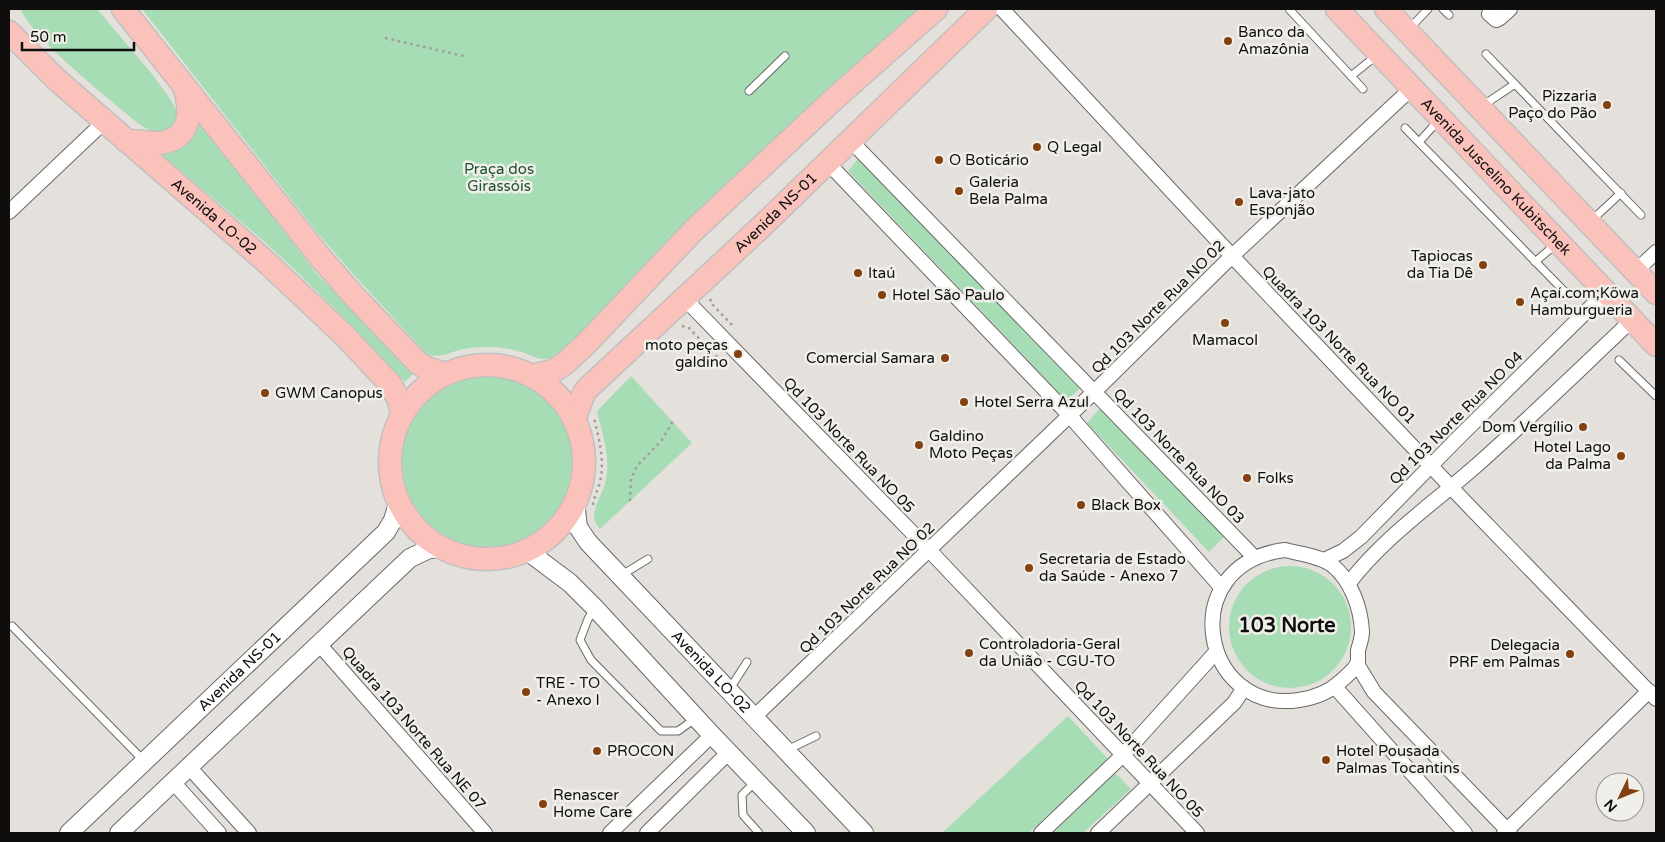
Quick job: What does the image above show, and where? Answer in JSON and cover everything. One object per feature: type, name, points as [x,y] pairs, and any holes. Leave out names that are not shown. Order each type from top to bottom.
[{"type":"main road","points":[[123,9],[307,240],[355,297],[418,363],[445,374]]},
{"type":"main road","points":[[531,376],[548,373],[558,368],[585,345],[694,230],[833,100],[936,9]]},
{"type":"main road","name":"Avenida NS-01","points":[[584,416],[584,393],[587,389],[761,227],[986,9]]},
{"type":"main road","name":"Avenida Juscelino Kubitschek","points":[[1337,9],[1656,345]]},
{"type":"main road","points":[[1386,9],[1656,293]]},
{"type":"main road","name":"Avenida LO-02","points":[[10,29],[56,79],[263,259],[345,336],[390,384],[399,400],[402,415]]},
{"type":"main road","points":[[126,141],[159,143],[170,140],[180,133],[190,111],[182,81]]},
{"type":"main road","points":[[490,365],[510,368],[531,376],[553,392],[566,406],[584,416],[582,442],[584,465],[580,488],[583,506],[567,516],[555,531],[540,543],[526,550],[506,556],[487,558],[462,555],[444,548],[431,540],[410,520],[399,500],[392,479],[390,457],[395,432],[402,415],[417,394],[429,384],[445,374],[463,368],[490,365]]},
{"type":"street","name":"Quadra 103 Norte Rua NO 01","points":[[1002,9],[1232,256],[1652,695]]},
{"type":"street","points":[[1491,9],[1489,14],[1496,20],[1510,9]]},
{"type":"street","name":"Qd 103 Norte Rua NO 02","points":[[754,717],[1070,416],[1232,256],[1413,87]]},
{"type":"street","points":[[9,212],[104,122]]},
{"type":"street","name":"Qd 103 Norte Rua NO 03","points":[[850,140],[1255,558]]},
{"type":"street","points":[[827,162],[1070,416],[1221,587]]},
{"type":"street","points":[[1636,272],[1656,252]]},
{"type":"street","name":"Qd 103 Norte Rua NO 04","points":[[1324,560],[1343,551],[1361,537],[1606,292]]},
{"type":"street","name":"Qd 103 Norte Rua NO 05","points":[[684,298],[930,551],[1196,833]]},
{"type":"street","points":[[1349,583],[1360,568],[1376,552],[1484,459],[1632,320]]},
{"type":"street","name":"Avenida NS-01","points":[[69,833],[386,532],[399,500]]},
{"type":"street","name":"Avenida LO-02","points":[[583,506],[578,524],[582,534],[864,833]]},
{"type":"street","points":[[119,833],[412,556],[429,549],[444,548]]},
{"type":"street","points":[[526,550],[570,582],[806,833]]},
{"type":"street","points":[[1285,550],[1324,560],[1349,583],[1358,609],[1362,634],[1357,664],[1335,687],[1310,698],[1288,702],[1264,698],[1244,688],[1228,672],[1216,652],[1211,628],[1215,602],[1221,587],[1238,568],[1268,552],[1285,550]]},
{"type":"street","name":"Quadra 103 Norte Rua NE 07","points":[[319,644],[485,833]]},
{"type":"street","points":[[1041,833],[1123,755],[1216,652]]},
{"type":"street","points":[[1357,664],[1374,692],[1507,832],[1652,695]]},
{"type":"street","points":[[1335,687],[1465,833]]},
{"type":"street","points":[[1098,833],[1234,703],[1244,688]]},
{"type":"street","points":[[610,833],[712,734]]},
{"type":"street","points":[[647,833],[729,752]]},
{"type":"street","points":[[189,767],[249,833]]},
{"type":"street","points":[[173,782],[219,833]]},
{"type":"lane","points":[[1289,9],[1363,89]]},
{"type":"lane","points":[[1407,32],[1428,9]]},
{"type":"lane","points":[[1443,9],[1449,15]]},
{"type":"lane","points":[[1351,76],[1380,53]]},
{"type":"lane","points":[[1486,54],[1642,215]]},
{"type":"lane","points":[[749,91],[785,56]]},
{"type":"lane","points":[[1479,107],[1514,84]]},
{"type":"lane","points":[[1418,142],[1442,118]]},
{"type":"lane","points":[[1405,128],[1565,292]]},
{"type":"lane","points":[[1590,222],[1620,193]]},
{"type":"lane","points":[[1535,262],[1558,241]]},
{"type":"lane","points":[[1619,360],[1656,396]]},
{"type":"lane","points":[[620,576],[648,560]]},
{"type":"lane","points":[[595,608],[588,619],[580,640],[590,660],[661,731],[678,731],[696,718]]},
{"type":"lane","points":[[12,626],[144,761]]},
{"type":"lane","points":[[728,690],[747,662]]},
{"type":"lane","points":[[785,750],[816,736]]},
{"type":"lane","points":[[756,780],[742,795],[743,815],[759,833]]},
{"type":"path","points":[[385,38],[464,56]]},
{"type":"path","points":[[711,296],[710,302],[735,328]]},
{"type":"path","points":[[680,327],[688,327],[718,358]]},
{"type":"path","points":[[583,506],[600,481],[602,467],[600,446],[584,416]]},
{"type":"path","points":[[630,501],[631,479],[636,466],[662,440],[673,421]]},
{"type":"green space","points":[[21,9],[97,9],[152,74],[171,100],[178,115],[172,126],[166,130],[154,133],[139,124],[55,52],[27,21]]},
{"type":"green space","name":"Praça dos Girassóis","points":[[142,9],[922,9],[559,353],[552,358],[544,359],[511,349],[491,347],[463,349],[440,356],[426,353],[316,231]]},
{"type":"green space","points":[[198,121],[316,273],[413,374],[405,382],[295,270],[162,155],[161,153],[180,146],[189,140],[196,129]]},
{"type":"green space","points":[[859,158],[1080,388],[1067,401],[848,171]]},
{"type":"green space","points":[[478,374],[496,374],[520,380],[549,399],[568,428],[574,452],[574,470],[568,494],[549,523],[520,542],[496,548],[478,548],[454,542],[425,523],[406,494],[400,470],[400,452],[406,428],[425,399],[454,380]]},
{"type":"green space","points":[[631,376],[692,443],[600,529],[596,524],[594,513],[605,483],[607,456],[597,411]]},
{"type":"green space","points":[[1101,407],[1224,537],[1209,552],[1087,423]]},
{"type":"green space","points":[[1290,566],[1313,570],[1333,584],[1347,604],[1351,627],[1347,650],[1333,670],[1313,684],[1290,688],[1267,684],[1247,670],[1233,650],[1229,627],[1233,604],[1247,584],[1267,570]]},
{"type":"green space","points":[[1068,716],[1108,759],[1029,833],[942,833]]},
{"type":"green space","points":[[1115,773],[1131,789],[1083,833],[1053,833]]},
{"type":"place","name":"Banco da Amazônia","points":[[1228,41]]},
{"type":"place","name":"Pizzaria Paço do Pão","points":[[1607,105]]},
{"type":"place","name":"Q Legal","points":[[1037,147]]},
{"type":"place","name":"O Boticário","points":[[939,160]]},
{"type":"place","name":"Galeria Bela Palma","points":[[959,191]]},
{"type":"place","name":"Lava-jato Esponjão","points":[[1239,202]]},
{"type":"place","name":"Tapiocas da Tia Dê","points":[[1483,265]]},
{"type":"place","name":"Itaú","points":[[858,273]]},
{"type":"place","name":"Hotel São Paulo","points":[[882,295]]},
{"type":"place","name":"Açaí.com;Köwa Hamburgueria","points":[[1520,302]]},
{"type":"place","name":"Mamacol","points":[[1225,323]]},
{"type":"place","name":"moto peças galdino","points":[[738,354]]},
{"type":"place","name":"Comercial Samara","points":[[945,358]]},
{"type":"place","name":"GWM Canopus","points":[[265,393]]},
{"type":"place","name":"Hotel Serra Azul","points":[[964,402]]},
{"type":"place","name":"Dom Vergílio","points":[[1583,427]]},
{"type":"place","name":"Galdino Moto Peças","points":[[919,445]]},
{"type":"place","name":"Hotel Lago da Palma","points":[[1621,456]]},
{"type":"place","name":"Folks","points":[[1247,478]]},
{"type":"place","name":"Black Box","points":[[1081,505]]},
{"type":"place","name":"Secretaria de Estado da Saúde - Anexo 7","points":[[1029,568]]},
{"type":"place","name":"Controladoria-Geral da União - CGU-TO","points":[[969,653]]},
{"type":"place","name":"Delegacia PRF em Palmas","points":[[1570,654]]},
{"type":"place","name":"TRE - TO - Anexo I","points":[[526,692]]},
{"type":"place","name":"PROCON","points":[[597,751]]},
{"type":"place","name":"Hotel Pousada Palmas Tocantins","points":[[1326,760]]},
{"type":"place","name":"Renascer Home Care","points":[[543,804]]},
{"type":"district","name":"103 Norte","points":[[1287,626]]}]
